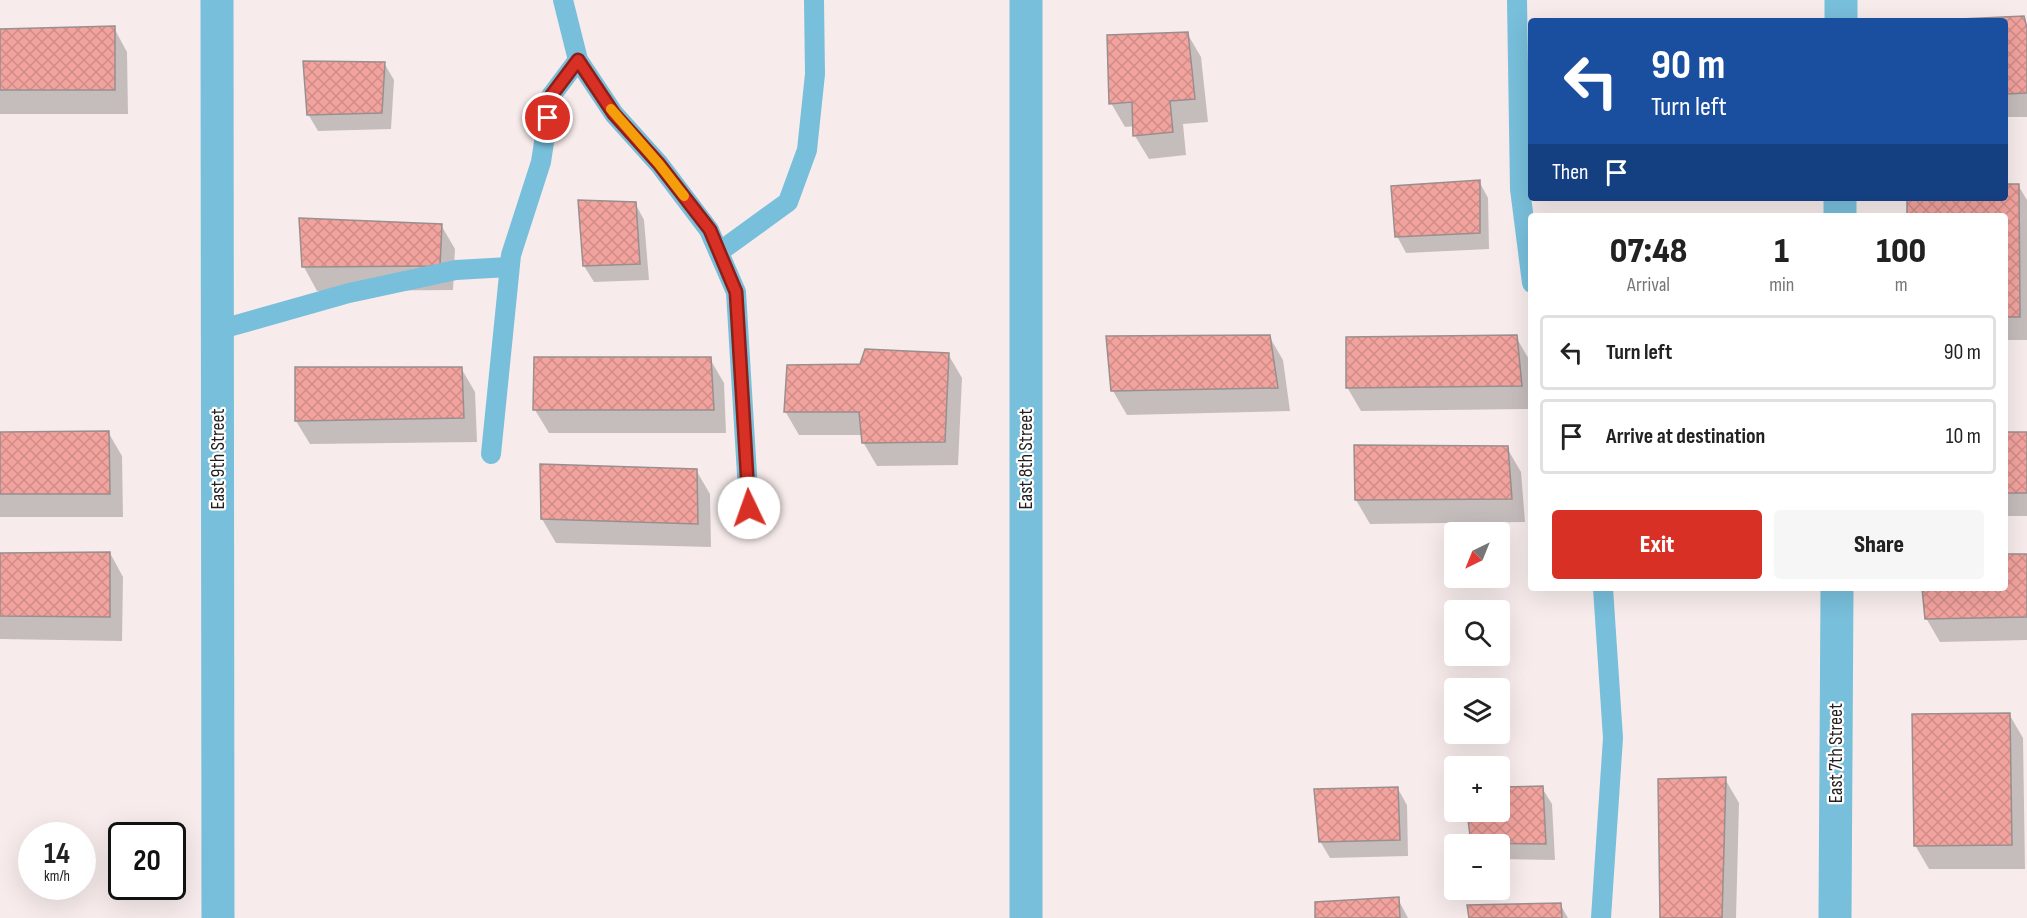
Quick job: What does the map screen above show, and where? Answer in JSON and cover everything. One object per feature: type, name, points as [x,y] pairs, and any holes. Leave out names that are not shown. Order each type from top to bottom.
[{"type":"street","name":"East 9th Street","points":[[217,0],[218,918]]},
{"type":"street","name":"East 8th Street","points":[[1026,0],[1026,918]]},
{"type":"street","points":[[1841,0],[1841,18]]},
{"type":"street","name":"East 7th Street","points":[[1835,918],[1837,591]]},
{"type":"lane","points":[[563,0],[578,60],[614,114],[659,164],[710,230],[736,292],[749,508]]},
{"type":"lane","points":[[718,252],[788,202],[807,150],[815,74],[814,0]]},
{"type":"lane","points":[[1517,0],[1520,189],[1528,252]]},
{"type":"lane","points":[[491,454],[511,255],[541,162],[551,96],[578,60]]},
{"type":"lane","points":[[218,330],[349,293],[445,272],[509,267]]},
{"type":"lane","points":[[1601,918],[1613,738],[1603,591]]},
{"type":"building","points":[[2024,16],[2027,28],[2027,93],[2008,94],[2008,18],[1981,18]]},
{"type":"building","points":[[115,26],[115,90],[0,90],[0,29]]},
{"type":"building","points":[[1188,32],[1195,99],[1170,101],[1173,132],[1133,136],[1132,102],[1109,104],[1107,35]]},
{"type":"building","points":[[303,61],[385,62],[382,113],[307,115]]},
{"type":"building","points":[[1480,180],[1480,233],[1395,237],[1391,186]]},
{"type":"building","points":[[2008,184],[2019,184],[2020,317],[2008,317],[2008,213],[1907,213],[1907,201],[2008,201]]},
{"type":"building","points":[[578,200],[636,202],[640,264],[583,266]]},
{"type":"building","points":[[299,218],[442,224],[440,266],[302,267]]},
{"type":"building","points":[[1270,335],[1278,388],[1111,391],[1106,336]]},
{"type":"building","points":[[1517,335],[1522,386],[1346,388],[1346,337]]},
{"type":"building","points":[[865,349],[949,353],[945,442],[862,443],[859,412],[784,412],[787,365],[860,364]]},
{"type":"building","points":[[534,357],[711,357],[714,410],[533,410]]},
{"type":"building","points":[[295,367],[462,367],[464,418],[295,421]]},
{"type":"building","points":[[109,431],[110,494],[0,494],[0,432]]},
{"type":"building","points":[[2008,432],[2027,432],[2027,493],[2008,493]]},
{"type":"building","points":[[1354,445],[1508,446],[1512,499],[1355,500]]},
{"type":"building","points":[[540,464],[697,469],[698,524],[541,519]]},
{"type":"building","points":[[110,552],[110,617],[0,616],[0,553]]},
{"type":"building","points":[[2008,554],[2027,554],[2027,617],[1925,619],[1922,591],[2008,591]]},
{"type":"building","points":[[2010,713],[2012,845],[1914,846],[1912,714]]},
{"type":"building","points":[[1726,777],[1722,918],[1660,918],[1658,779]]},
{"type":"building","points":[[1543,786],[1546,844],[1510,844],[1510,834],[1470,834],[1468,822],[1510,822],[1510,787]]},
{"type":"building","points":[[1398,787],[1400,840],[1319,842],[1314,789]]},
{"type":"building","points":[[1399,897],[1400,918],[1315,918],[1315,902]]},
{"type":"building","points":[[1561,903],[1562,918],[1469,918],[1467,905]]},
{"type":"slow traffic","points":[[611,109],[684,196]]},
{"type":"route","points":[[548,118],[551,96],[578,60],[614,114],[659,164],[710,230],[736,292],[749,508]]}]
